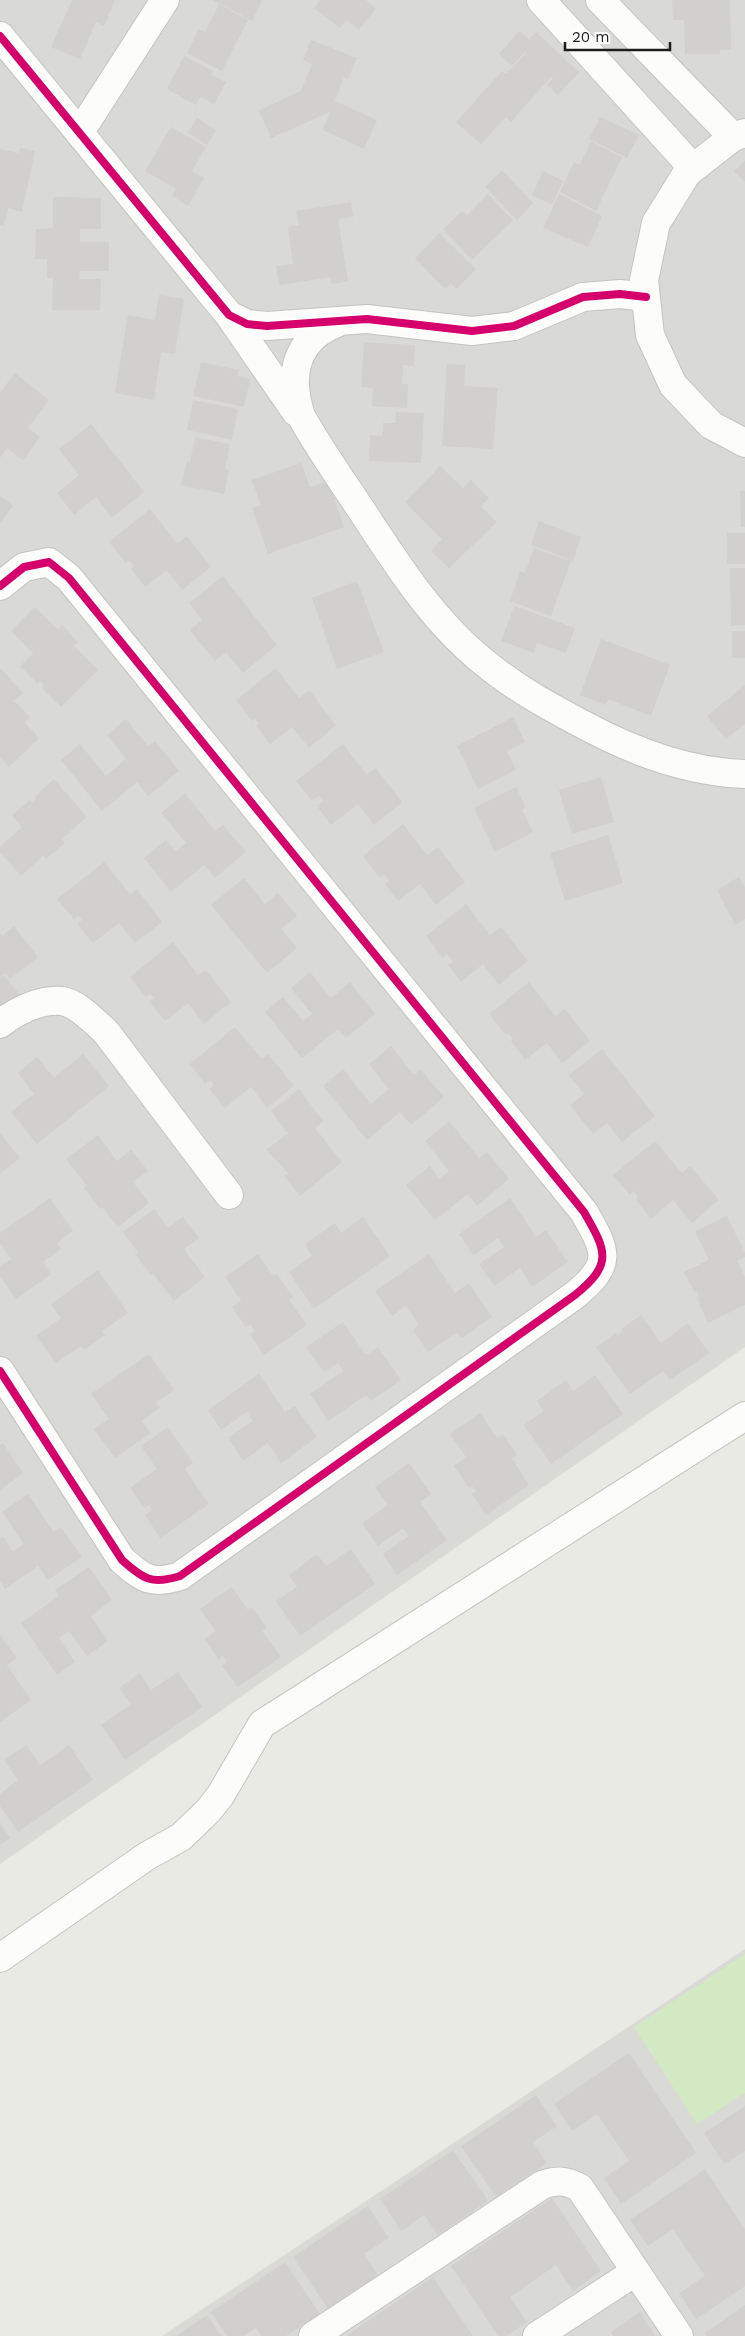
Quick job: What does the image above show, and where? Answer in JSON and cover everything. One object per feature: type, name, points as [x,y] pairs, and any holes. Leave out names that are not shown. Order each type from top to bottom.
[{"type":"street","points":[[80,132],[164,0]]},
{"type":"street","points":[[541,0],[693,168]]},
{"type":"street","points":[[600,0],[739,135],[687,173],[656,223],[644,280],[650,335],[673,385],[711,425],[745,443]]},
{"type":"street","points":[[0,36],[228,315],[310,432],[402,572],[452,632],[484,663],[524,692],[614,741],[661,760],[729,773],[745,774]]},
{"type":"street","points":[[228,315],[247,324],[267,326],[345,319],[367,319],[472,331],[514,326],[583,297],[620,294],[646,297]]},
{"type":"street","points":[[310,432],[301,416],[295,396],[294,378],[299,358],[308,341],[322,328],[345,319]]},
{"type":"street","points":[[0,586],[24,567],[48,562],[69,578],[584,1212],[599,1238],[603,1261],[594,1279],[574,1295],[180,1576],[165,1580],[151,1581],[134,1571],[122,1560],[0,1371]]},
{"type":"street","points":[[0,1024],[18,1012],[36,1004],[63,1001],[86,1013],[106,1032],[229,1195]]},
{"type":"street","points":[[0,1958],[147,1856],[181,1837],[208,1811],[220,1796],[262,1724],[745,1416]]},
{"type":"street","points":[[313,2336],[542,2185],[556,2181],[569,2181],[580,2188],[680,2336]]},
{"type":"street","points":[[537,2336],[635,2272]]},
{"type":"shaded area","points":[[0,0],[745,0],[745,1347],[0,1864]]},
{"type":"shaded area","points":[[745,1949],[745,2336],[162,2336],[621,2032]]},
{"type":"green space","points":[[745,1954],[745,2093],[697,2124],[634,2027]]},
{"type":"building","points":[[72,0],[115,0],[104,26],[96,22],[80,59],[51,47]]},
{"type":"building","points":[[213,0],[260,0],[262,1],[252,21]]},
{"type":"building","points":[[320,0],[366,0],[376,8],[359,30],[347,20],[340,28],[314,8]]},
{"type":"building","points":[[672,0],[730,0],[731,49],[720,50],[720,54],[685,54],[684,20],[673,20]]},
{"type":"building","points":[[219,4],[248,20],[222,71],[187,53],[199,29],[205,32]]},
{"type":"building","points":[[519,31],[529,39],[536,32],[579,72],[558,95],[547,85],[553,78],[551,77],[511,122],[506,117],[481,144],[456,122],[502,71],[506,74],[525,54],[530,57],[525,53],[526,51],[512,66],[499,54]]},
{"type":"building","points":[[311,40],[357,58],[348,79],[344,77],[332,108],[335,101],[377,120],[364,149],[323,130],[330,112],[271,138],[259,110],[301,91],[312,64],[303,60]]},
{"type":"building","points":[[184,56],[213,71],[211,75],[226,82],[214,104],[200,97],[196,105],[167,89]]},
{"type":"building","points":[[600,117],[639,135],[627,158],[589,139]]},
{"type":"building","points":[[197,118],[216,130],[207,145],[188,133]]},
{"type":"building","points":[[171,127],[206,147],[192,171],[204,178],[188,206],[172,196],[176,189],[145,171]]},
{"type":"building","points":[[591,141],[622,157],[596,211],[560,192],[574,162],[580,165]]},
{"type":"building","points":[[20,148],[35,151],[22,212],[8,208],[4,226],[0,225],[0,149],[19,153]]},
{"type":"building","points":[[745,160],[745,182],[734,171]]},
{"type":"building","points":[[502,170],[533,203],[517,220],[485,187]]},
{"type":"building","points":[[543,171],[563,181],[552,205],[532,195]]},
{"type":"building","points":[[488,194],[513,220],[472,260],[443,229],[462,211],[467,215]]},
{"type":"building","points":[[559,194],[602,216],[588,247],[543,228]]},
{"type":"building","points":[[53,197],[101,198],[101,229],[80,229],[80,242],[109,242],[109,271],[80,271],[79,279],[101,279],[100,310],[52,310],[53,278],[47,278],[47,259],[35,259],[36,229],[53,228]]},
{"type":"building","points":[[351,202],[353,217],[338,219],[348,281],[331,284],[331,277],[279,285],[276,266],[293,264],[288,227],[299,225],[296,211]]},
{"type":"building","points":[[439,233],[476,269],[456,289],[451,283],[445,289],[415,258]]},
{"type":"building","points":[[159,295],[184,299],[175,354],[161,352],[154,400],[115,393],[128,315],[155,320]]},
{"type":"building","points":[[364,342],[415,345],[414,366],[403,365],[402,384],[408,384],[407,408],[372,406],[373,388],[361,387]]},
{"type":"building","points":[[201,362],[239,370],[237,376],[250,379],[244,407],[193,396]]},
{"type":"building","points":[[447,364],[465,365],[464,386],[498,388],[493,449],[442,446]]},
{"type":"building","points":[[15,373],[49,400],[28,428],[40,437],[23,460],[7,448],[0,458],[0,393]]},
{"type":"building","points":[[193,400],[238,409],[232,440],[187,430]]},
{"type":"building","points":[[396,412],[424,413],[421,463],[369,461],[370,435],[382,436],[383,423],[395,423]]},
{"type":"building","points":[[91,424],[144,492],[112,518],[96,497],[74,515],[57,493],[79,475],[59,449]]},
{"type":"building","points":[[195,437],[230,444],[225,469],[229,470],[224,494],[181,485],[187,461],[190,462]]},
{"type":"building","points":[[301,463],[310,487],[328,481],[344,527],[268,554],[252,508],[261,505],[252,480]]},
{"type":"building","points":[[440,466],[463,488],[471,480],[489,498],[481,506],[497,522],[449,568],[431,551],[442,539],[405,502]]},
{"type":"building","points":[[740,491],[745,491],[745,527],[741,527]]},
{"type":"building","points":[[0,496],[13,506],[0,523]]},
{"type":"building","points":[[150,509],[177,543],[187,536],[211,567],[182,590],[167,570],[145,587],[131,569],[134,566],[129,560],[126,563],[109,542]]},
{"type":"building","points":[[539,521],[581,537],[573,561],[531,545]]},
{"type":"building","points":[[727,533],[745,533],[745,564],[727,564]]},
{"type":"building","points":[[534,548],[571,561],[551,616],[510,601],[520,571],[525,573]]},
{"type":"building","points":[[730,568],[745,568],[745,625],[731,626]]},
{"type":"building","points":[[223,576],[277,645],[243,673],[226,652],[215,661],[190,630],[202,620],[189,603]]},
{"type":"building","points":[[357,581],[384,652],[337,669],[312,598]]},
{"type":"building","points":[[514,606],[575,628],[566,653],[537,643],[534,653],[501,641]]},
{"type":"building","points":[[35,607],[58,630],[62,625],[78,642],[74,646],[98,670],[61,707],[42,688],[44,685],[40,681],[38,684],[20,666],[33,653],[11,631]]},
{"type":"building","points":[[732,631],[745,631],[745,658],[732,658]]},
{"type":"building","points":[[601,639],[670,665],[651,716],[608,699],[606,705],[580,695]]},
{"type":"building","points":[[0,668],[23,693],[14,701],[30,717],[25,722],[39,738],[9,767],[0,757]]},
{"type":"building","points":[[276,668],[299,698],[309,690],[336,725],[309,748],[292,727],[270,744],[256,726],[259,724],[255,718],[252,721],[236,700]]},
{"type":"building","points":[[745,685],[745,724],[726,739],[707,716]]},
{"type":"building","points":[[513,717],[525,742],[507,751],[516,770],[478,789],[457,746]]},
{"type":"building","points":[[126,719],[148,746],[155,741],[179,771],[148,796],[137,782],[102,811],[61,760],[80,744],[106,776],[126,759],[107,735]]},
{"type":"building","points":[[343,744],[367,775],[376,768],[402,802],[374,825],[358,804],[331,825],[317,806],[323,801],[319,796],[312,801],[296,781]]},
{"type":"building","points":[[601,777],[614,822],[572,834],[559,790]]},
{"type":"building","points":[[54,779],[87,817],[62,839],[65,843],[46,859],[43,856],[21,876],[0,852],[0,847],[22,827],[12,815],[30,800],[32,803],[36,798],[35,796]]},
{"type":"building","points":[[516,787],[526,808],[522,810],[533,832],[495,852],[474,808]]},
{"type":"building","points":[[185,793],[215,831],[223,825],[246,852],[215,878],[204,865],[171,892],[144,858],[166,840],[176,852],[186,843],[161,813]]},
{"type":"building","points":[[403,824],[427,855],[438,847],[465,882],[436,905],[420,884],[398,901],[385,884],[389,881],[384,874],[380,878],[363,856]]},
{"type":"building","points":[[608,835],[623,883],[565,901],[550,853]]},
{"type":"building","points":[[104,862],[130,894],[137,889],[162,922],[135,943],[119,923],[93,943],[77,924],[82,920],[78,916],[74,919],[57,899]]},
{"type":"building","points":[[739,877],[745,887],[745,919],[735,925],[717,890]]},
{"type":"building","points":[[244,878],[265,904],[278,893],[297,916],[281,929],[297,948],[267,973],[211,905]]},
{"type":"building","points":[[466,904],[490,935],[501,927],[528,961],[499,985],[483,964],[461,982],[448,965],[453,961],[447,954],[443,958],[426,936]]},
{"type":"building","points":[[14,926],[38,957],[10,979],[5,973],[0,977],[0,933],[2,936]]},
{"type":"building","points":[[173,942],[198,975],[206,970],[231,1002],[204,1024],[188,1003],[165,1021],[149,1001],[154,998],[150,994],[146,997],[130,977]]},
{"type":"building","points":[[310,972],[331,998],[350,982],[375,1014],[346,1038],[338,1029],[302,1058],[265,1012],[283,997],[303,1021],[312,1014],[291,988]]},
{"type":"building","points":[[4,975],[20,995],[0,1012],[0,978]]},
{"type":"building","points":[[529,982],[555,1016],[565,1009],[590,1041],[562,1063],[547,1043],[525,1060],[511,1041],[513,1039],[508,1034],[506,1035],[489,1014]]},
{"type":"building","points":[[235,1027],[262,1059],[268,1054],[294,1086],[267,1108],[251,1087],[225,1108],[209,1089],[214,1085],[210,1080],[205,1084],[190,1064]]},
{"type":"building","points":[[391,1046],[414,1075],[420,1069],[444,1097],[411,1125],[400,1112],[367,1140],[323,1086],[343,1069],[371,1104],[389,1089],[369,1064]]},
{"type":"building","points":[[602,1049],[655,1116],[622,1142],[607,1123],[593,1134],[570,1105],[584,1094],[569,1075]]},
{"type":"building","points":[[83,1054],[109,1086],[37,1144],[11,1112],[34,1094],[18,1073],[37,1057],[54,1078]]},
{"type":"building","points":[[299,1089],[323,1121],[315,1128],[342,1162],[300,1196],[284,1176],[288,1173],[266,1150],[288,1133],[271,1111]]},
{"type":"building","points":[[449,1121],[479,1158],[487,1152],[509,1179],[477,1206],[468,1194],[435,1220],[406,1185],[430,1166],[439,1179],[449,1171],[425,1141]]},
{"type":"building","points":[[0,1133],[20,1158],[0,1174]]},
{"type":"building","points":[[98,1135],[117,1161],[131,1150],[148,1171],[133,1182],[149,1203],[118,1227],[102,1207],[100,1209],[84,1188],[87,1186],[66,1159]]},
{"type":"building","points":[[655,1141],[682,1173],[690,1166],[719,1200],[692,1223],[673,1200],[651,1219],[636,1200],[638,1197],[634,1191],[630,1195],[613,1175]]},
{"type":"building","points":[[50,1198],[73,1231],[57,1243],[61,1249],[43,1262],[51,1274],[16,1299],[0,1276],[0,1266],[11,1259],[0,1243],[0,1233]]},
{"type":"building","points":[[510,1198],[536,1237],[546,1230],[568,1262],[532,1287],[520,1268],[494,1286],[479,1264],[504,1247],[498,1238],[473,1255],[459,1234]]},
{"type":"building","points":[[154,1209],[168,1228],[183,1217],[199,1238],[184,1249],[205,1277],[174,1301],[153,1273],[151,1275],[135,1254],[138,1252],[123,1232]]},
{"type":"building","points":[[727,1216],[745,1253],[745,1257],[737,1261],[745,1277],[745,1305],[708,1323],[697,1298],[699,1297],[697,1291],[694,1292],[684,1272],[709,1260],[695,1231]]},
{"type":"building","points":[[363,1217],[390,1256],[314,1309],[289,1272],[312,1256],[305,1244],[335,1223],[341,1233]]},
{"type":"building","points":[[258,1254],[273,1276],[277,1274],[293,1297],[289,1300],[307,1325],[264,1355],[250,1334],[255,1331],[250,1324],[246,1327],[232,1307],[241,1300],[225,1277]]},
{"type":"building","points":[[429,1254],[455,1293],[469,1283],[492,1317],[462,1338],[457,1332],[428,1352],[413,1330],[419,1325],[406,1306],[392,1316],[375,1291]]},
{"type":"building","points":[[98,1270],[128,1313],[102,1331],[105,1335],[84,1350],[81,1346],[56,1363],[36,1336],[61,1318],[51,1304]]},
{"type":"building","points":[[641,1315],[661,1343],[688,1323],[709,1353],[670,1380],[663,1371],[630,1394],[596,1347],[616,1333],[618,1336],[623,1332],[621,1329]]},
{"type":"building","points":[[343,1322],[366,1355],[378,1347],[401,1380],[371,1401],[366,1395],[328,1421],[310,1394],[343,1371],[338,1363],[324,1372],[306,1347]]},
{"type":"building","points":[[149,1354],[174,1390],[156,1402],[160,1408],[142,1421],[151,1433],[115,1458],[94,1429],[109,1419],[91,1394]]},
{"type":"building","points":[[259,1374],[285,1412],[295,1406],[317,1437],[281,1463],[268,1443],[243,1461],[228,1438],[253,1421],[247,1412],[221,1430],[208,1410]]},
{"type":"building","points":[[595,1375],[623,1414],[551,1464],[524,1425],[544,1411],[537,1401],[566,1380],[573,1391]]},
{"type":"building","points":[[480,1413],[497,1438],[503,1434],[517,1455],[512,1458],[529,1485],[486,1515],[472,1494],[476,1491],[472,1486],[469,1488],[454,1466],[466,1457],[450,1434]]},
{"type":"building","points":[[168,1427],[193,1463],[185,1469],[209,1504],[160,1538],[145,1515],[152,1510],[149,1505],[144,1508],[130,1488],[157,1469],[141,1446]]},
{"type":"building","points":[[3,1443],[23,1473],[0,1490],[0,1445]]},
{"type":"building","points":[[409,1463],[431,1494],[420,1502],[447,1540],[397,1575],[383,1554],[409,1536],[403,1528],[378,1546],[362,1523],[388,1505],[375,1487]]},
{"type":"building","points":[[28,1494],[54,1532],[61,1527],[82,1557],[48,1580],[38,1566],[5,1589],[0,1581],[0,1539],[3,1537],[13,1551],[24,1544],[2,1512]]},
{"type":"building","points":[[351,1549],[375,1584],[300,1636],[276,1601],[297,1587],[289,1575],[317,1554],[326,1566]]},
{"type":"building","points":[[89,1567],[112,1600],[91,1616],[108,1641],[87,1656],[69,1631],[59,1638],[75,1662],[57,1675],[21,1623],[59,1596],[55,1590]]},
{"type":"building","points":[[232,1587],[248,1610],[252,1607],[267,1628],[262,1631],[281,1657],[238,1687],[222,1666],[227,1662],[223,1656],[219,1660],[205,1639],[215,1631],[200,1609]]},
{"type":"building","points":[[0,1635],[17,1658],[7,1665],[31,1700],[0,1722]]},
{"type":"building","points":[[178,1672],[202,1707],[125,1760],[101,1725],[131,1704],[119,1688],[140,1673],[151,1690]]},
{"type":"building","points":[[26,1745],[40,1765],[69,1745],[93,1780],[18,1832],[0,1806],[0,1794],[18,1780],[4,1760]]},
{"type":"building","points":[[0,1823],[10,1838],[0,1845]]},
{"type":"building","points":[[629,2053],[696,2153],[621,2204],[604,2178],[629,2161],[597,2114],[572,2131],[554,2104]]},
{"type":"building","points":[[536,2095],[557,2126],[533,2142],[547,2163],[496,2197],[461,2146]]},
{"type":"building","points":[[745,2106],[745,2151],[724,2164],[704,2133]]},
{"type":"building","points":[[453,2150],[488,2201],[438,2235],[424,2215],[401,2231],[380,2199]]},
{"type":"building","points":[[705,2169],[745,2229],[745,2286],[696,2319],[679,2293],[705,2276],[673,2229],[648,2246],[630,2220]]},
{"type":"building","points":[[552,2198],[601,2271],[573,2291],[556,2265],[510,2297],[527,2322],[506,2336],[498,2336],[451,2266]]},
{"type":"building","points":[[368,2206],[389,2238],[364,2254],[378,2275],[328,2309],[293,2257]]},
{"type":"building","points":[[285,2262],[320,2314],[286,2336],[262,2336],[256,2328],[244,2336],[227,2336],[211,2312]]},
{"type":"building","points":[[433,2277],[473,2336],[346,2336]]},
{"type":"building","points":[[745,2305],[745,2336],[707,2336],[705,2333]]},
{"type":"building","points":[[640,2312],[655,2336],[613,2336],[611,2332]]},
{"type":"building","points":[[207,2315],[221,2336],[176,2336]]},
{"type":"cycle path","points":[[0,36],[229,315],[247,324],[267,326],[367,319],[472,331],[514,326],[583,297],[620,294],[646,297]]},
{"type":"cycle path","points":[[0,586],[24,567],[49,562],[69,578],[584,1212],[598,1237],[602,1257],[601,1266],[596,1275],[575,1295],[180,1576],[170,1579],[148,1579],[122,1560],[0,1371]]}]
